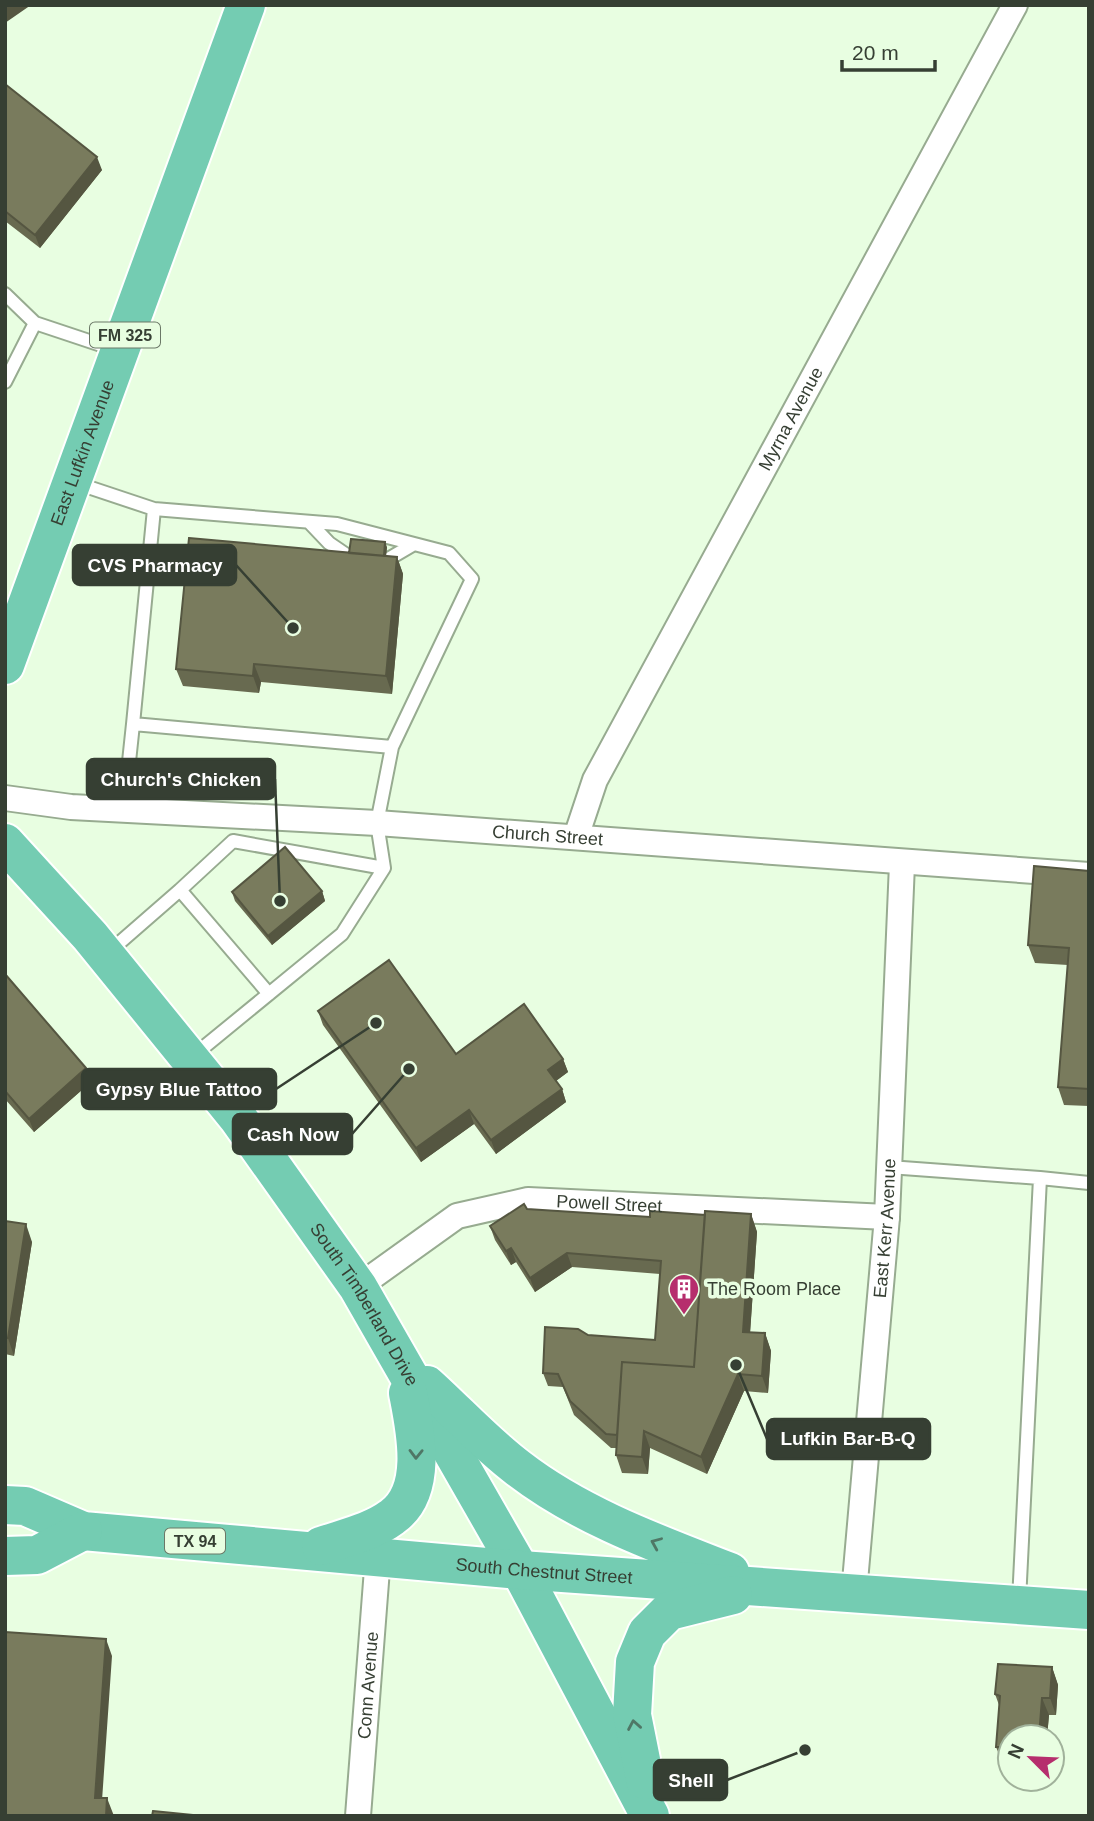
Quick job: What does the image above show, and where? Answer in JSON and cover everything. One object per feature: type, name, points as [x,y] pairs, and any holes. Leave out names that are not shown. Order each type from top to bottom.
[{"type":"main road","name":"East Lufkin Avenue","points":[[5,665],[246,5]]},
{"type":"main road","name":"South Timberland Drive","points":[[5,843],[105,955],[238,1118],[358,1287],[520,1570],[650,1816]]},
{"type":"main road","points":[[307,1551],[364,1532],[394,1517],[408,1497],[415,1468],[416,1437],[402,1363]]},
{"type":"main road","points":[[402,1363],[519,1469],[584,1508],[650,1541],[765,1587]]},
{"type":"main road","name":"South Chestnut Street","points":[[5,1504],[25,1506],[83,1531],[520,1570],[1089,1609]]},
{"type":"main road","points":[[5,1556],[37,1555],[83,1531]]},
{"type":"main road","points":[[650,1816],[632,1715],[635,1662],[648,1633],[669,1611],[765,1587]]},
{"type":"street","name":"Myrna Avenue","points":[[576,837],[595,780],[1015,5]]},
{"type":"street","name":"Church Street","points":[[5,798],[71,807],[576,837],[902,864],[1089,875]]},
{"type":"street","name":"East Kerr Avenue","points":[[854,1593],[887,1217],[902,864]]},
{"type":"street","name":"Powell Street","points":[[358,1287],[457,1216],[528,1200],[887,1217]]},
{"type":"street","name":"Conn Avenue","points":[[358,1816],[378,1556]]},
{"type":"lane","points":[[5,294],[35,323],[120,351]]},
{"type":"lane","points":[[5,382],[35,323]]},
{"type":"lane","points":[[71,481],[154,509],[337,524],[449,554],[472,579],[392,747],[377,824],[384,868],[342,934],[190,1059]]},
{"type":"lane","points":[[124,809],[154,509]]},
{"type":"lane","points":[[309,522],[329,543],[351,558]]},
{"type":"lane","points":[[385,561],[414,544]]},
{"type":"lane","points":[[132,724],[392,747]]},
{"type":"lane","points":[[105,955],[233,841],[384,868]]},
{"type":"lane","points":[[180,890],[269,994]]},
{"type":"lane","points":[[890,1167],[1089,1183]]},
{"type":"lane","points":[[1019,1605],[1040,1178]]},
{"type":"building","points":[[5,84],[97,157],[35,235],[5,211]]},
{"type":"building","points":[[189,538],[397,557],[386,676],[254,664],[253,676],[176,669]]},
{"type":"building","points":[[351,539],[385,542],[384,556],[349,553]]},
{"type":"building","points":[[285,847],[322,891],[268,936],[232,892]]},
{"type":"building","points":[[1034,866],[1089,871],[1089,1089],[1058,1087],[1069,948],[1028,945]]},
{"type":"building","points":[[389,960],[456,1054],[524,1004],[563,1059],[548,1070],[562,1089],[491,1140],[469,1110],[416,1148],[318,1011]]},
{"type":"building","points":[[5,974],[86,1068],[29,1119],[5,1091]]},
{"type":"building","name":"The Room Place","points":[[524,1204],[527,1209],[650,1217],[650,1211],[705,1215],[694,1367],[622,1362],[617,1435],[606,1434],[570,1401],[558,1374],[543,1373],[545,1327],[578,1329],[588,1335],[655,1340],[661,1261],[567,1253],[530,1278],[511,1248],[506,1251],[490,1226]]},
{"type":"building","points":[[705,1211],[751,1214],[743,1332],[765,1333],[762,1376],[738,1374],[701,1457],[644,1431],[642,1457],[616,1455],[622,1362],[694,1367]]},
{"type":"building","points":[[5,1221],[26,1224],[8,1338],[5,1338]]},
{"type":"building","points":[[5,1632],[106,1639],[95,1798],[107,1798],[106,1816],[5,1816]]},
{"type":"building","points":[[998,1664],[1052,1667],[1050,1698],[1042,1698],[1040,1723],[998,1723],[1000,1696],[995,1694]]},
{"type":"building","points":[[153,1811],[203,1816],[152,1816]]},
{"type":"place","name":"CVS Pharmacy","points":[[293,628]]},
{"type":"place","name":"Church's Chicken","points":[[280,901]]},
{"type":"place","name":"Gypsy Blue Tattoo","points":[[376,1023]]},
{"type":"place","name":"Cash Now","points":[[409,1069]]},
{"type":"place","name":"The Room Place","points":[[684,1316]]},
{"type":"place","name":"Lufkin Bar-B-Q","points":[[736,1365]]},
{"type":"place","name":"Shell","points":[[805,1750]]}]
